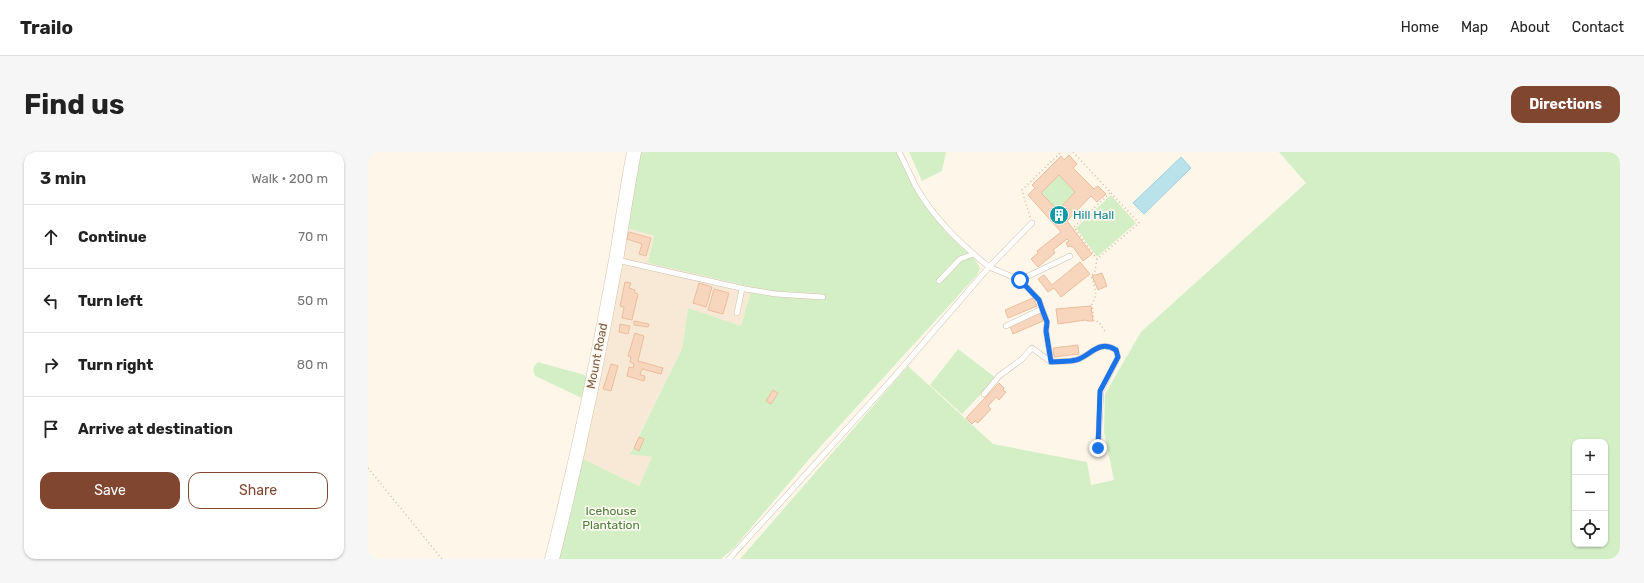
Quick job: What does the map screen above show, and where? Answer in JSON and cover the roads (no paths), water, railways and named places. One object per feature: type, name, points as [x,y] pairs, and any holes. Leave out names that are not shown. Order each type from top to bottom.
[{"type":"street","name":"Mount Road","points":[[552,559],[568,497],[590,395],[616,259],[634,152]]},
{"type":"lane","points":[[899,152],[916,186],[930,208],[948,229],[973,254],[989,267],[1020,280],[1039,300],[1047,322],[1046,331],[1051,362]]},
{"type":"lane","points":[[729,559],[904,366],[989,267],[1032,223]]},
{"type":"lane","points":[[939,281],[960,259],[973,254]]},
{"type":"lane","points":[[1020,280],[1070,256]]},
{"type":"lane","points":[[616,259],[742,289],[776,294],[822,297]]},
{"type":"lane","points":[[737,312],[742,289]]},
{"type":"lane","points":[[1006,326],[1042,309]]},
{"type":"lane","points":[[984,394],[998,376],[1021,360],[1032,348],[1051,362],[1076,360],[1097,347],[1112,347],[1116,350],[1118,357],[1100,391],[1098,448]]},
{"type":"water","points":[[1181,157],[1191,168],[1144,214],[1133,203]]},
{"type":"place","name":"Hill Hall","points":[[1059,215]]},
{"type":"park label","name":"Icehouse Plantation","points":[[611,518]]}]
